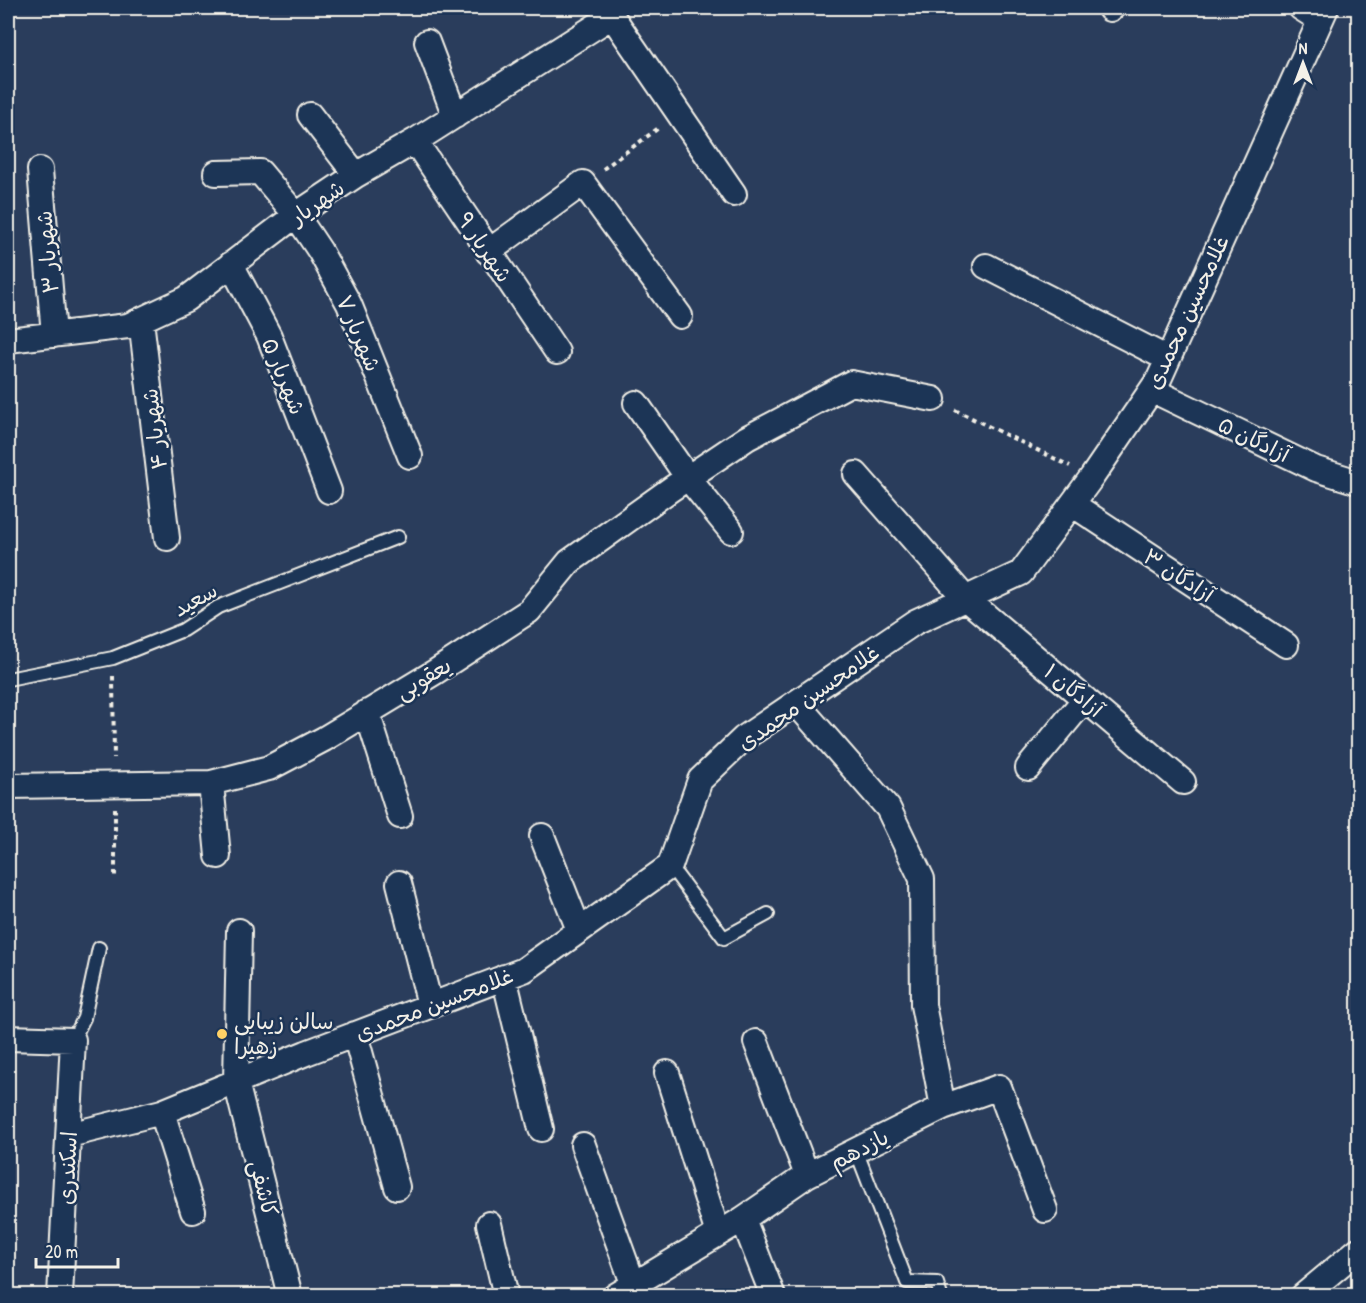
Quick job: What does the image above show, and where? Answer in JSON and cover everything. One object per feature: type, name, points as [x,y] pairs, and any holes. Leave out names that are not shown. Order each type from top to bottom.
[{"type":"street","name":"غلامحسین محمدی","points":[[69,1135],[162,1112],[355,1034],[524,970],[670,866],[700,780],[744,738],[915,622],[1021,573],[1092,477],[1152,390],[1168,359],[1316,12]]},
{"type":"street","name":"شهریار","points":[[8,340],[128,326],[186,300],[296,215],[612,15],[680,113]]},
{"type":"street","points":[[427,42],[455,116]]},
{"type":"street","points":[[680,113],[734,194]]},
{"type":"street","points":[[310,115],[356,175]]},
{"type":"street","name":"شهریار ۹","points":[[415,141],[557,352]]},
{"type":"street","name":"شهریار ۳","points":[[40,170],[54,335]]},
{"type":"street","name":"شهریار ۷","points":[[216,173],[260,172],[296,215],[320,251],[349,304],[410,456]]},
{"type":"street","points":[[488,252],[583,183],[680,316]]},
{"type":"street","name":"شهریار ۵","points":[[231,264],[269,336],[329,491]]},
{"type":"street","points":[[986,266],[1168,359]]},
{"type":"street","name":"شهریار ۴","points":[[141,320],[167,538]]},
{"type":"street","name":"یعقوبی","points":[[8,786],[211,783],[269,768],[435,672],[529,610],[569,562],[747,438],[779,420],[851,383],[933,399]]},
{"type":"street","name":"آزادگان ۵","points":[[1152,390],[1317,469],[1359,482]]},
{"type":"street","points":[[636,403],[688,478],[731,531]]},
{"type":"street","name":"آزادگان ۱","points":[[856,474],[965,598],[1183,782]]},
{"type":"street","name":"آزادگان ۳","points":[[1072,504],[1286,645]]},
{"type":"street","points":[[1028,768],[1085,699]]},
{"type":"street","points":[[796,703],[888,808],[922,879],[923,1005],[943,1107]]},
{"type":"street","points":[[367,712],[400,816]]},
{"type":"street","points":[[211,783],[218,856]]},
{"type":"street","points":[[542,836],[579,930]]},
{"type":"street","points":[[399,883],[430,1005]]},
{"type":"street","name":"کاشفی","points":[[239,931],[237,1082],[290,1296]]},
{"type":"street","points":[[504,977],[541,1129]]},
{"type":"street","points":[[355,1034],[397,1187]]},
{"type":"street","points":[[8,1038],[73,1040]]},
{"type":"street","name":"اسکندری","points":[[60,1296],[73,1040]]},
{"type":"street","points":[[756,1042],[807,1175]]},
{"type":"street","points":[[667,1073],[718,1234]]},
{"type":"street","name":"یازدهم","points":[[640,1288],[807,1175],[943,1107],[999,1087],[1045,1210]]},
{"type":"street","points":[[162,1112],[193,1211]]},
{"type":"street","points":[[583,1145],[640,1288]]},
{"type":"street","points":[[744,1219],[773,1296]]},
{"type":"street","points":[[489,1224],[506,1296]]},
{"type":"street","points":[[1303,1296],[1359,1250]]},
{"type":"lane","name":"سعید","points":[[8,679],[113,658],[183,630],[218,607],[398,537]]},
{"type":"lane","points":[[670,866],[724,938],[768,914]]},
{"type":"lane","points":[[73,1040],[84,1018],[99,948]]},
{"type":"lane","points":[[856,1150],[907,1282],[937,1283],[941,1296]]},
{"type":"path","points":[[583,183],[680,113]]},
{"type":"path","points":[[933,399],[1092,477]]},
{"type":"place","name":"سالن زیبایی زهیرا","points":[[222,1034]]}]
